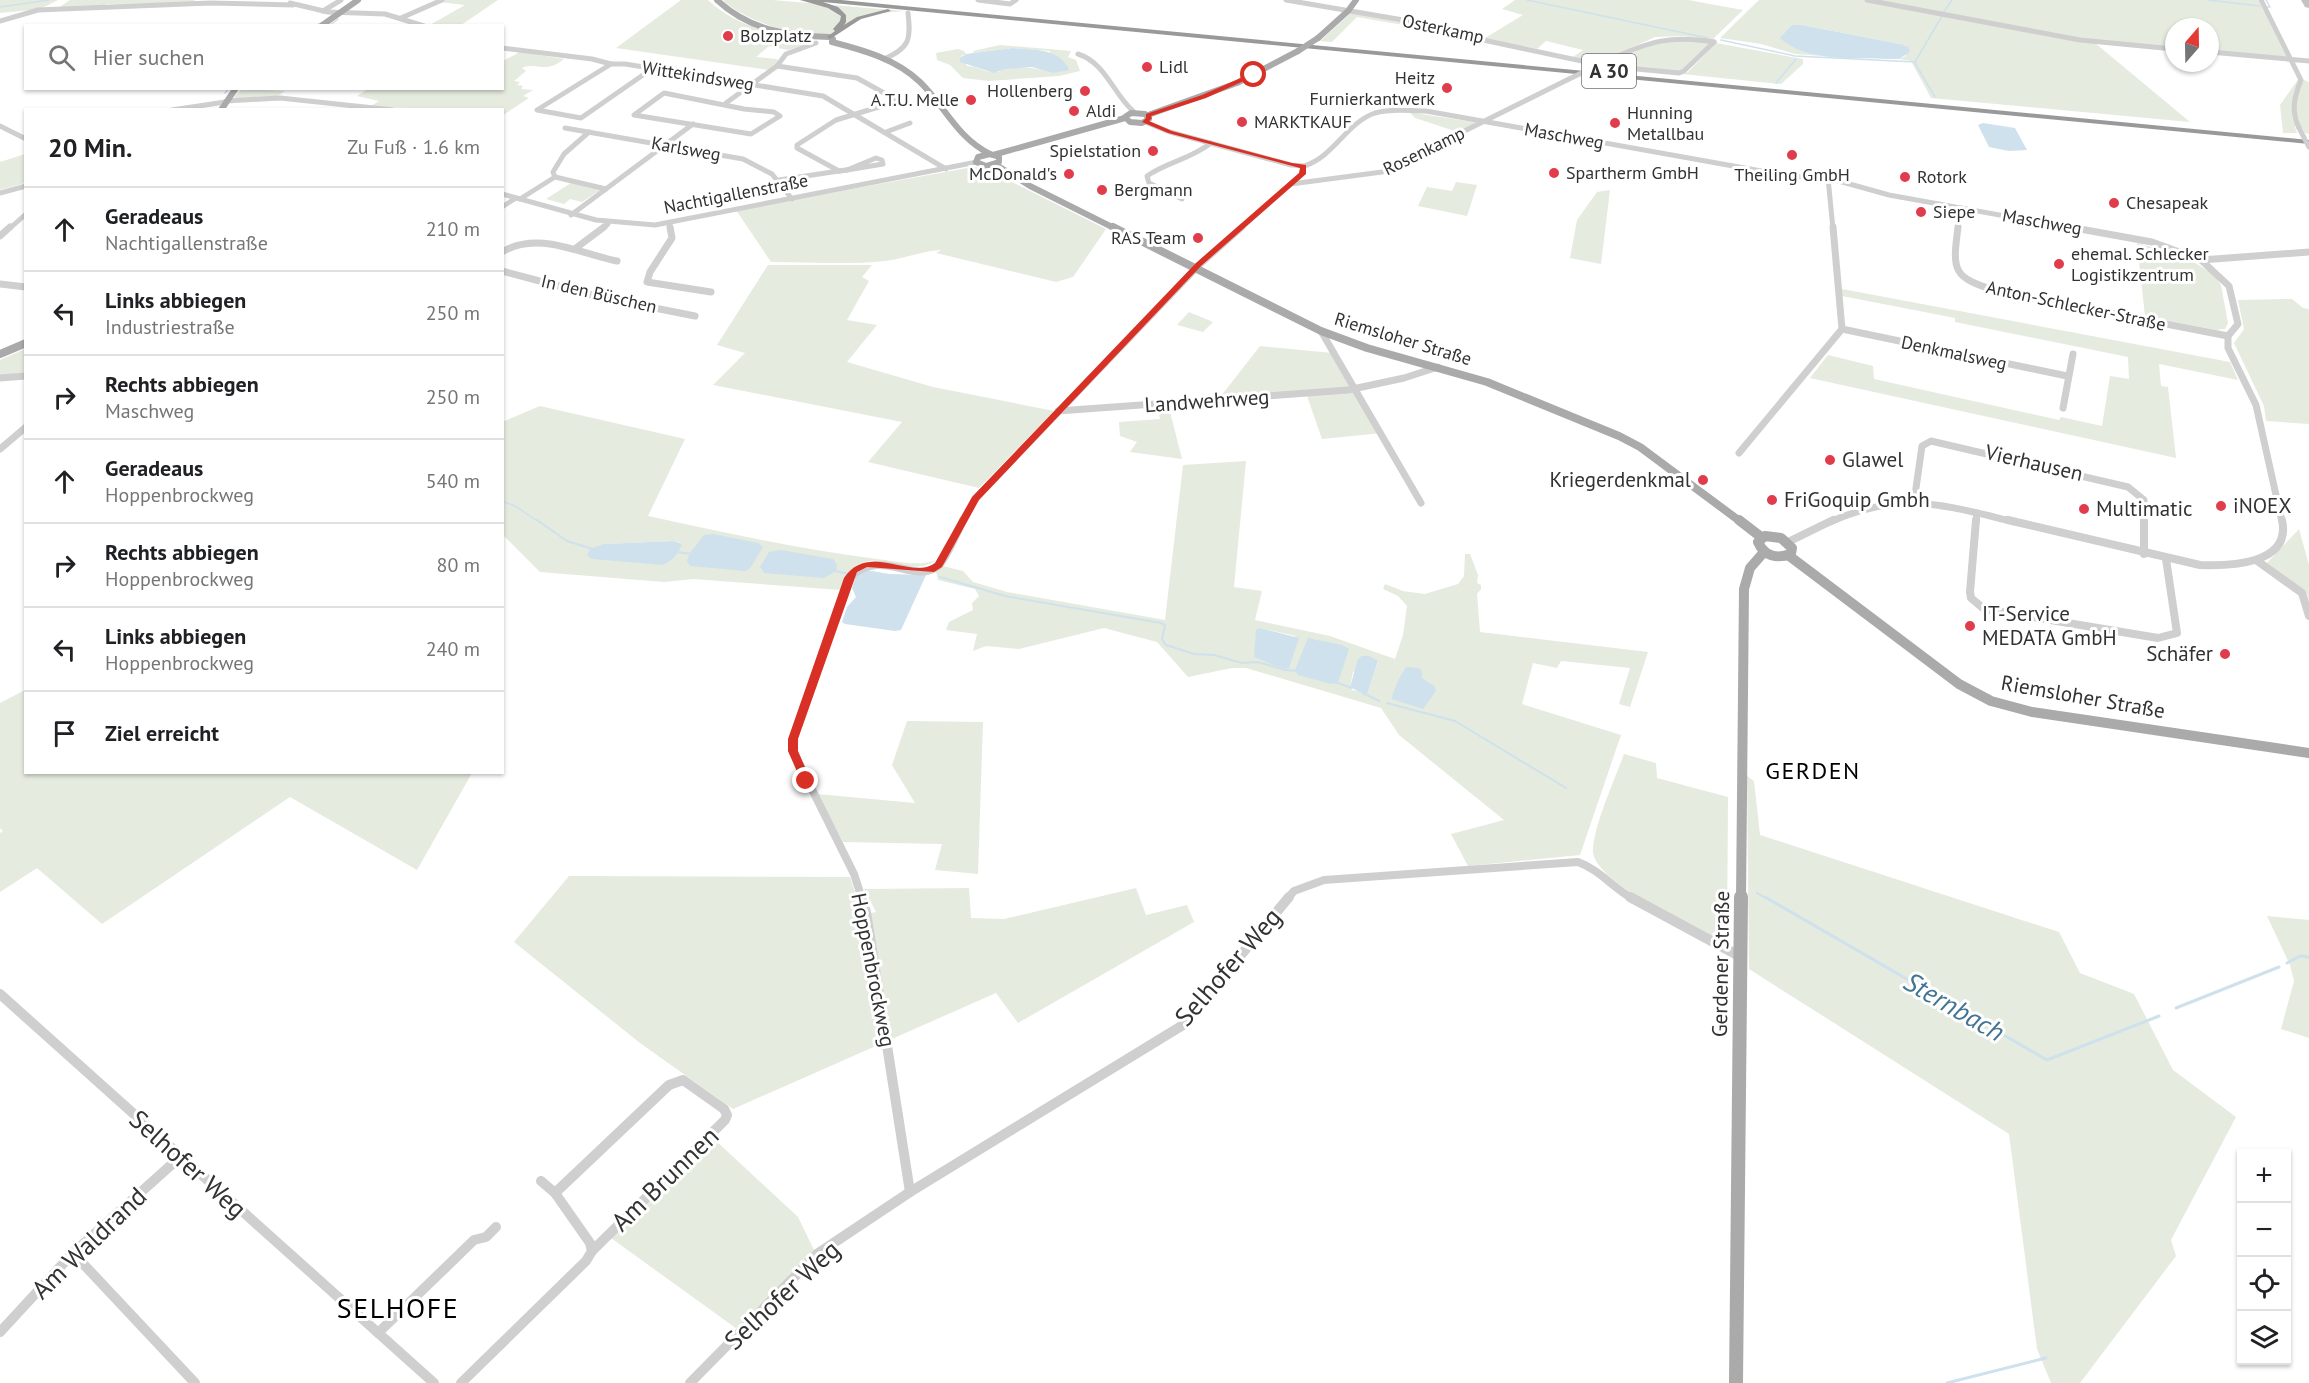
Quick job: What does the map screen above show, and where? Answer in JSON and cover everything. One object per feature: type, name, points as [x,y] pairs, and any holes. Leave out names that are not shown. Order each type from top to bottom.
[{"type":"highway","points":[[803,0],[834,8],[844,16],[843,22],[829,40]]},
{"type":"highway","name":"A 30","points":[[821,0],[2309,140]]},
{"type":"highway","name":"A 30","points":[[857,0],[2309,140]]},
{"type":"highway","points":[[829,40],[851,23],[874,13],[907,10],[965,14]]},
{"type":"main road","points":[[324,24],[358,0]]},
{"type":"main road","points":[[717,0],[727,10],[758,25],[815,41],[829,40],[884,60],[906,71],[928,91],[964,135],[981,151],[991,154]]},
{"type":"main road","points":[[978,159],[1127,120],[1146,118],[1237,83],[1318,38],[1348,11],[1356,0]]},
{"type":"main road","points":[[221,108],[234,90]]},
{"type":"main road","points":[[928,91],[960,138],[986,166],[1024,150],[1127,120]]},
{"type":"main road","points":[[1127,120],[1126,115],[1134,112],[1146,118]]},
{"type":"main road","name":"Riemsloher Straße","points":[[991,154],[997,162],[1030,186],[1321,331],[1367,348],[1510,390],[1619,435],[1640,447],[1761,537]]},
{"type":"main road","points":[[0,354],[24,344]]},
{"type":"main road","points":[[1775,536],[1788,542],[1792,548],[1788,555],[1779,557],[1764,552],[1758,546],[1761,537],[1775,536]]},
{"type":"main road","name":"Gerdener Straße","points":[[1736,1383],[1744,589],[1746,575],[1759,555],[1764,552]]},
{"type":"main road","name":"Riemsloher Straße","points":[[1788,555],[1959,684],[1991,701],[2032,712],[2309,753]]},
{"type":"street","points":[[102,7],[117,0]]},
{"type":"street","points":[[284,0],[293,5]]},
{"type":"street","points":[[323,11],[341,0]]},
{"type":"street","points":[[401,18],[442,0]]},
{"type":"street","points":[[978,0],[1010,4],[1016,0]]},
{"type":"street","name":"Osterkamp","points":[[1286,0],[1415,22],[1460,35],[1605,66],[1679,73],[1684,71],[1714,42],[1674,36],[1660,38],[1611,59],[1569,79],[1484,121]]},
{"type":"street","points":[[1867,0],[2080,40],[2165,48]]},
{"type":"street","points":[[2261,0],[2301,80],[2292,113],[2309,147]]},
{"type":"street","points":[[0,21],[30,11],[210,3],[293,5],[323,11],[376,13],[418,24]]},
{"type":"street","points":[[884,60],[903,50],[909,40],[908,13]]},
{"type":"street","points":[[726,104],[754,85],[777,66],[788,53],[815,41]]},
{"type":"street","name":"Wittekindsweg","points":[[504,48],[592,59],[611,64],[652,68],[823,96],[946,169]]},
{"type":"street","points":[[2219,53],[2309,61]]},
{"type":"street","points":[[1078,54],[1091,58],[1118,98],[1134,112]]},
{"type":"street","points":[[611,64],[537,110],[581,118],[652,68]]},
{"type":"street","points":[[777,66],[857,78],[896,99],[895,102],[836,120],[797,145],[796,148],[841,172],[876,159],[882,160],[883,164],[841,172],[779,180]]},
{"type":"street","points":[[664,93],[744,109],[774,112],[780,116],[751,134],[693,124],[634,115],[664,93]]},
{"type":"street","points":[[184,108],[226,101],[279,98],[374,108]]},
{"type":"street","name":"Maschweg","points":[[1196,268],[1302,174],[1304,166],[1315,162],[1369,116],[1377,113],[1426,111],[1789,176],[1828,178],[1889,195],[2152,242],[2200,260],[2229,285],[2238,324],[2228,336]]},
{"type":"street","points":[[1146,118],[1163,130],[1291,165],[1304,166]]},
{"type":"street","name":"Rosenkamp","points":[[1291,184],[1375,175],[1484,121]]},
{"type":"street","points":[[886,132],[910,123]]},
{"type":"street","points":[[571,215],[693,124]]},
{"type":"street","points":[[0,126],[24,137]]},
{"type":"street","name":"Karlsweg","points":[[566,128],[743,159],[779,180],[792,199]]},
{"type":"street","points":[[555,177],[553,172],[557,163],[589,132]]},
{"type":"street","points":[[1182,199],[1149,183],[1147,176],[1162,166],[1194,156],[1210,143]]},
{"type":"street","name":"Nachtigallenstraße","points":[[504,194],[571,215],[608,224],[633,226],[669,223],[946,169],[978,159]]},
{"type":"street","points":[[504,206],[555,177],[606,189]]},
{"type":"street","points":[[1739,453],[1842,329],[1828,178]]},
{"type":"street","points":[[0,193],[24,186]]},
{"type":"street","name":"Anton-Schlecker-Straße","points":[[1961,208],[1955,265],[1959,275],[1973,284],[1996,291],[2228,336]]},
{"type":"street","points":[[0,236],[24,216]]},
{"type":"street","points":[[669,223],[672,238],[650,272],[647,282],[711,292]]},
{"type":"street","name":"In den Büschen","points":[[576,248],[608,224]]},
{"type":"street","name":"In den Büschen","points":[[504,251],[515,244],[527,242],[576,248],[617,261]]},
{"type":"street","points":[[2200,260],[2309,252]]},
{"type":"street","name":"Hoppenbrockweg","points":[[910,1192],[866,912],[854,874],[793,751],[793,739],[851,574],[866,564],[934,569],[943,559],[975,499],[1196,268]]},
{"type":"street","name":"In den Büschen","points":[[504,272],[604,298],[695,316]]},
{"type":"street","points":[[0,284],[24,287]]},
{"type":"street","name":"Denkmalsweg","points":[[1842,329],[2067,376]]},
{"type":"street","points":[[1321,331],[1421,503]]},
{"type":"street","points":[[1788,542],[1867,506],[1888,502],[1914,502],[1977,513],[2166,559],[2216,566],[2256,560],[2278,547],[2284,531],[2256,405],[2228,348],[2228,336]]},
{"type":"street","points":[[2063,408],[2067,376],[2073,354]]},
{"type":"street","name":"Landwehrweg","points":[[1058,411],[1355,389],[1404,378],[1438,367]]},
{"type":"street","points":[[0,378],[24,376]]},
{"type":"street","points":[[0,449],[24,429]]},
{"type":"street","name":"Vierhausen","points":[[1914,502],[1922,446],[1931,441],[1940,442],[2128,487],[2144,500],[2144,554]]},
{"type":"street","points":[[1977,513],[1970,592],[1971,598],[1984,609],[2157,638],[2169,637],[2177,633],[2166,559]]},
{"type":"street","points":[[2256,560],[2302,594],[2309,616]]},
{"type":"street","name":"Selhofer Weg","points":[[690,1383],[817,1254],[910,1192],[1183,1025],[1294,891],[1324,880],[1578,862],[1592,867],[1623,893],[1741,957]]},
{"type":"street","name":"Selhofer Weg","points":[[0,994],[434,1383]]},
{"type":"street","name":"Am Brunnen","points":[[461,1383],[586,1261],[592,1251],[725,1120],[727,1115],[724,1109],[683,1080],[676,1081],[669,1085],[555,1193]]},
{"type":"street","name":"Am Waldrand","points":[[0,1332],[73,1253],[180,1157]]},
{"type":"street","name":"Am Brunnen","points":[[541,1181],[555,1193],[590,1243],[592,1251]]},
{"type":"street","points":[[378,1333],[474,1240],[486,1237],[495,1227]]},
{"type":"street","points":[[73,1253],[195,1383]]},
{"type":"shaded area","points":[[0,0],[58,0],[40,9],[0,13]]},
{"type":"shaded area","points":[[70,0],[195,0],[192,3],[108,4],[57,9]]},
{"type":"shaded area","points":[[443,0],[498,0],[462,24],[432,24],[465,5],[439,2]]},
{"type":"shaded area","points":[[681,0],[708,0],[740,22],[802,41],[803,46],[788,50],[769,46],[756,57],[777,59],[778,61],[769,70],[616,48]]},
{"type":"shaded area","points":[[723,0],[772,0],[905,11],[867,17],[853,23],[836,35],[825,37],[794,33],[760,22],[744,15]]},
{"type":"shaded area","points":[[1515,0],[1688,0],[1743,10],[1712,40],[1684,36],[1655,37],[1598,63],[1573,57],[1583,50],[1546,41],[1537,49],[1485,38],[1523,15],[1502,9]]},
{"type":"shaded area","points":[[1759,0],[1864,0],[2095,43],[2190,122],[1931,98],[1911,61],[1899,59],[1906,56],[1900,44],[1802,25],[1792,25],[1781,38],[1795,47],[1821,56],[1795,54],[1761,44],[1720,38]]},
{"type":"shaded area","points":[[1870,0],[2258,0],[2287,57],[2219,52],[2219,18],[2165,18],[2165,47],[2088,41]]},
{"type":"shaded area","points":[[1351,13],[1414,23],[1444,32],[1357,17],[1332,42],[1320,41]]},
{"type":"shaded area","points":[[1662,39],[1710,43],[1682,70],[1675,72],[1606,65]]},
{"type":"shaded area","points":[[1716,43],[1803,59],[1803,64],[1781,84],[1682,74],[1688,72]]},
{"type":"shaded area","points":[[1000,45],[1071,51],[1068,57],[1076,60],[1080,71],[1059,76],[989,81],[963,78],[950,65],[937,60],[936,53],[958,49],[966,54],[961,56],[967,66],[999,72],[1004,69],[1022,68],[1052,73],[1050,51],[1013,48],[974,53],[973,51]]},
{"type":"shaded area","points":[[520,52],[564,59],[551,66],[522,68],[526,71],[514,81],[520,82],[517,85],[523,86],[521,89],[533,90],[523,96],[529,98],[504,114],[504,108],[369,107],[379,101],[357,96],[366,90],[504,90],[504,60]]},
{"type":"shaded area","points":[[2299,78],[2309,82],[2309,134],[2305,133],[2302,128],[2295,127],[2297,133],[2283,133],[2280,105]]},
{"type":"shaded area","points":[[241,90],[285,91],[276,97],[239,99],[234,97]]},
{"type":"shaded area","points":[[1409,112],[1479,123],[1458,132],[1415,118]]},
{"type":"shaded area","points":[[24,154],[24,183],[0,190],[0,162]]},
{"type":"shaded area","points":[[973,167],[992,169],[1012,182],[1106,229],[1073,277],[1056,282],[936,253],[941,250],[871,262],[771,262],[736,210]]},
{"type":"shaded area","points":[[1456,182],[1477,185],[1467,216],[1418,206],[1427,187],[1452,191]]},
{"type":"shaded area","points":[[571,183],[600,190],[582,202],[570,199],[564,204],[546,199]]},
{"type":"shaded area","points":[[1610,190],[1601,264],[1570,258],[1577,220],[1597,192]]},
{"type":"shaded area","points":[[2137,243],[2184,256],[2213,274],[2221,285],[2228,323],[2225,329],[2216,330],[2145,316]]},
{"type":"shaded area","points":[[768,265],[872,265],[862,277],[869,281],[847,320],[877,325],[847,362],[933,387],[1054,411],[979,488],[868,462],[902,422],[713,385],[745,353],[717,345]]},
{"type":"shaded area","points":[[1842,289],[2230,362],[2238,380],[2159,364],[2161,386],[2168,387],[2176,458],[1810,378],[1828,355],[1873,366],[1874,379],[2059,420],[2061,417],[2102,426],[2110,376],[2129,379],[2128,357],[1955,322],[1955,318],[1842,296]]},
{"type":"shaded area","points":[[2292,299],[2303,308],[2309,309],[2309,424],[2266,421],[2264,406],[2234,343],[2244,329],[2238,300]]},
{"type":"shaded area","points":[[1189,312],[1213,322],[1203,332],[1177,325]]},
{"type":"shaded area","points":[[1260,346],[1332,353],[1382,433],[1322,439],[1306,393],[1218,400]]},
{"type":"shaded area","points":[[24,349],[24,373],[0,375],[0,360]]},
{"type":"shaded area","points":[[1168,404],[1182,459],[1130,452],[1137,442],[1120,436],[1119,422],[1160,419],[1157,405]]},
{"type":"shaded area","points":[[540,406],[685,439],[648,516],[819,551],[899,562],[914,563],[936,560],[924,566],[911,567],[872,561],[860,564],[850,573],[841,590],[693,579],[664,582],[540,572],[504,536],[504,421]],"holes":[[[674,541],[681,543],[675,557],[663,565],[604,544]]]},
{"type":"shaded area","points":[[1246,461],[1234,587],[1262,591],[1255,620],[1330,636],[1395,659],[1403,635],[1407,606],[1398,596],[1383,589],[1385,584],[1403,591],[1425,594],[1458,584],[1464,576],[1465,554],[1470,554],[1478,575],[1477,583],[1481,585],[1477,594],[1480,632],[1648,652],[1630,707],[1619,704],[1630,668],[1561,661],[1557,668],[1533,663],[1522,704],[1621,735],[1580,855],[1468,866],[1451,834],[1504,820],[1399,735],[1381,708],[1246,668],[1232,668],[1188,677],[1157,642],[1104,628],[1019,649],[986,646],[973,651],[977,634],[946,630],[949,622],[973,610],[972,603],[979,596],[975,589],[938,580],[936,571],[943,566],[963,571],[973,582],[1007,592],[1165,620],[1183,465]],"holes":[[[1260,628],[1296,636],[1254,657]],[[1313,639],[1329,643],[1342,667],[1338,683]],[[1378,662],[1368,692],[1352,690],[1350,687],[1353,672]]]},
{"type":"shaded area","points":[[2299,529],[2309,565],[2309,603],[2307,594],[2267,563]]},
{"type":"shaded area","points":[[24,691],[24,774],[471,774],[417,870],[290,797],[102,924],[37,868],[0,892],[0,833],[3,831],[0,828],[0,703]]},
{"type":"shaded area","points":[[907,721],[983,722],[978,874],[935,870],[942,844],[843,842],[817,794],[915,803],[892,765]]},
{"type":"shaded area","points":[[1624,754],[1656,763],[1657,778],[1728,797],[1727,940],[1717,941],[1645,902],[1609,876],[1598,863],[1593,851],[1594,841],[1605,803]]},
{"type":"shaded area","points":[[1747,776],[1754,781],[1760,835],[2059,932],[2080,973],[2134,994],[2173,1070],[2236,1117],[2171,1240],[2176,1256],[2080,1383],[2051,1383],[2037,1349],[2009,1134],[1749,969]]},
{"type":"shaded area","points":[[569,876],[850,877],[862,915],[876,912],[864,889],[969,888],[971,918],[1004,919],[1136,888],[1146,915],[1187,905],[1194,922],[1018,1023],[996,993],[733,1109],[640,1043],[514,942]]},
{"type":"shaded area","points":[[2267,916],[2309,920],[2309,1038],[2281,1029],[2294,981],[2290,965]]},
{"type":"shaded area","points":[[714,1139],[798,1217],[814,1250],[737,1329],[611,1238]]},
{"type":"water","points":[[1792,25],[1900,44],[1908,47],[1910,52],[1899,59],[1831,57],[1803,52],[1780,38]]},
{"type":"water","points":[[1013,48],[1053,54],[1065,63],[1069,70],[1052,73],[1032,67],[1005,69],[994,73],[960,62],[960,58],[966,54]]},
{"type":"water","points":[[1983,123],[2015,128],[2027,150],[2009,151],[1989,147],[1978,125]]},
{"type":"water","points":[[713,534],[758,543],[763,547],[746,571],[690,566],[687,561],[690,553],[704,535]]},
{"type":"water","points":[[674,541],[682,544],[677,554],[663,565],[592,559],[587,555],[590,549],[604,544]]},
{"type":"water","points":[[781,550],[833,559],[837,565],[836,571],[824,578],[764,573],[760,567],[769,552]]},
{"type":"water","points":[[866,570],[889,574],[926,575],[901,630],[842,622],[847,607],[856,597],[852,588],[856,575]]},
{"type":"water","points":[[1260,628],[1299,638],[1289,668],[1284,669],[1254,657],[1256,630]]},
{"type":"water","points":[[1308,638],[1342,645],[1349,649],[1338,683],[1331,684],[1298,675],[1295,670]]},
{"type":"water","points":[[1362,656],[1369,656],[1378,661],[1368,692],[1364,694],[1350,687],[1358,659]]},
{"type":"water","points":[[1406,667],[1419,668],[1422,678],[1434,686],[1436,691],[1423,709],[1392,699],[1395,687]]},
{"type":"waterway","points":[[0,7],[49,0]]},
{"type":"waterway","points":[[1527,0],[1708,38]]},
{"type":"waterway","points":[[1943,13],[1952,0]]},
{"type":"waterway","points":[[2208,0],[2260,6]]},
{"type":"waterway","points":[[2266,0],[2270,7],[2267,7]]},
{"type":"waterway","points":[[1721,40],[1795,56],[1915,62],[1942,16]]},
{"type":"waterway","points":[[332,24],[338,19]]},
{"type":"waterway","points":[[1776,83],[1796,59]]},
{"type":"waterway","points":[[1915,63],[1935,97]]},
{"type":"waterway","points":[[504,502],[515,506],[539,522]]},
{"type":"waterway","points":[[537,520],[567,541],[593,549]]},
{"type":"waterway","points":[[677,552],[692,554]]},
{"type":"waterway","points":[[835,571],[849,574]]},
{"type":"waterway","points":[[940,577],[1005,596],[1161,623],[1165,625],[1162,639],[1166,645],[1194,654],[1214,655],[1242,663],[1258,662],[1285,670],[1298,671]]},
{"type":"waterway","points":[[1335,682],[1352,688]]},
{"type":"waterway","points":[[1363,693],[1379,701]]},
{"type":"waterway","points":[[1387,703],[1455,721],[1566,788]]},
{"type":"waterway","name":"Sternbach","points":[[1757,893],[1767,899]]},
{"type":"waterway","name":"Sternbach","points":[[1765,897],[2047,1060],[2159,1016]]},
{"type":"waterway","name":"Sternbach","points":[[2287,963],[2300,956],[2309,957]]},
{"type":"waterway","name":"Sternbach","points":[[2176,1008],[2279,967]]},
{"type":"waterway","points":[[1947,1383],[2046,1358]]},
{"type":"taxiway","points":[[2307,0],[2309,4]]},
{"type":"place","name":"Bolzplatz","points":[[728,36]]},
{"type":"place","name":"Lidl","points":[[1147,67]]},
{"type":"place","name":"Heitz Furnierkantwerk","points":[[1447,88]]},
{"type":"place","name":"Hollenberg","points":[[1085,91]]},
{"type":"place","name":"A.T.U. Melle","points":[[971,100]]},
{"type":"place","name":"Aldi","points":[[1074,111]]},
{"type":"place","name":"MARKTKAUF","points":[[1242,122]]},
{"type":"place","name":"Hunning Metallbau","points":[[1615,123]]},
{"type":"place","name":"Spielstation","points":[[1153,151]]},
{"type":"place","name":"Theiling GmbH","points":[[1792,155]]},
{"type":"place","name":"Spartherm GmbH","points":[[1554,173]]},
{"type":"place","name":"McDonald's","points":[[1069,174]]},
{"type":"place","name":"Rotork","points":[[1905,177]]},
{"type":"place","name":"Bergmann","points":[[1102,190]]},
{"type":"place","name":"Chesapeak","points":[[2114,203]]},
{"type":"place","name":"Siepe","points":[[1921,212]]},
{"type":"place","name":"RAS Team","points":[[1198,238]]},
{"type":"place","name":"ehemal. Schlecker Logistikzentrum","points":[[2059,264]]},
{"type":"place","name":"Glawel","points":[[1830,460]]},
{"type":"place","name":"Kriegerdenkmal","points":[[1703,480]]},
{"type":"place","name":"FriGoquip Gmbh","points":[[1772,500]]},
{"type":"place","name":"iNOEX","points":[[2221,506]]},
{"type":"place","name":"Multimatic","points":[[2084,509]]},
{"type":"place","name":"IT-Service MEDATA GmbH","points":[[1970,626]]},
{"type":"place","name":"Schäfer","points":[[2225,654]]},
{"type":"district","name":"GERDEN","points":[[1813,771]]},
{"type":"district","name":"SELHOFE","points":[[398,1308]]},
{"type":"route","points":[[806,781],[796,762],[793,739],[849,578],[854,570],[866,564],[919,569],[934,569],[939,565],[975,499],[1199,265],[1302,174],[1304,166],[1291,165],[1170,132],[1145,122],[1149,118],[1148,115],[1204,97],[1254,75]]}]
